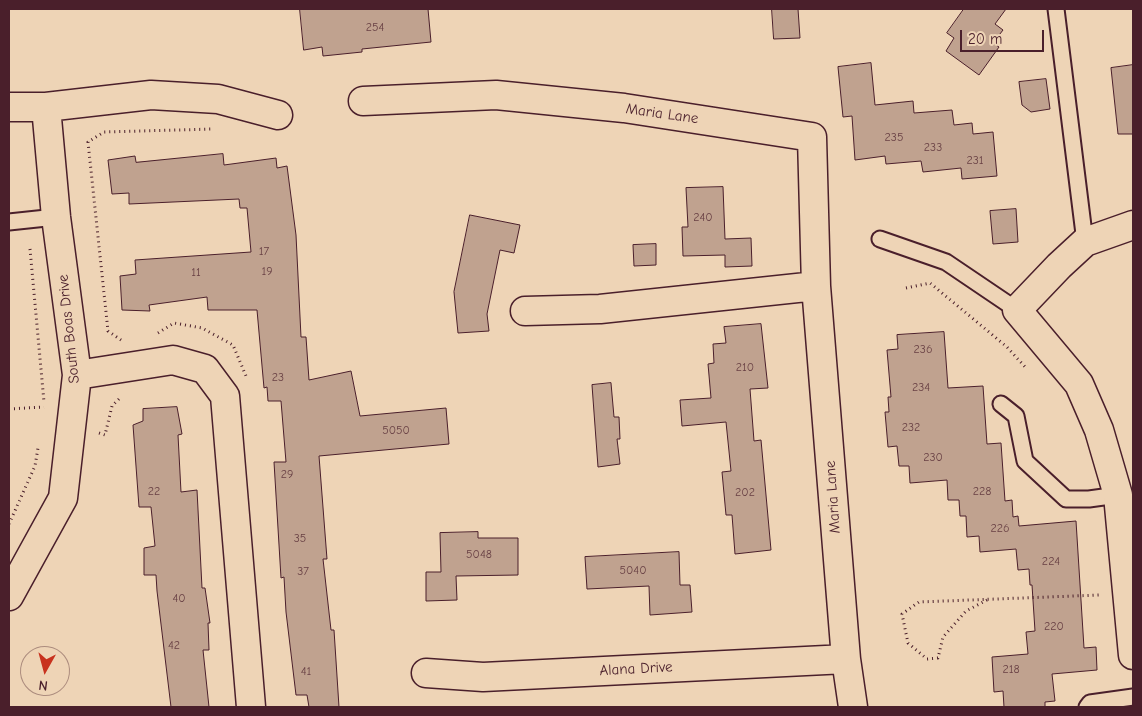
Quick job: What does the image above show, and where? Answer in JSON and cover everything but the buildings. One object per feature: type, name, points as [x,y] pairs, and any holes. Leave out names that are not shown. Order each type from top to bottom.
[{"type":"street","points":[[9,107],[46,107],[151,94],[218,99],[278,115]]},
{"type":"street","name":"Maria Lane","points":[[363,102],[496,95],[624,108],[812,137],[816,286],[846,659],[853,707]]},
{"type":"street","name":"South Boas Drive","points":[[9,596],[63,498],[77,375],[56,216],[46,107]]},
{"type":"street","points":[[1133,225],[1085,242],[1017,310],[1079,384],[1099,430],[1118,495],[1133,655]]},
{"type":"street","points":[[525,311],[600,310],[816,286]]},
{"type":"street","points":[[77,375],[173,360],[205,369],[225,396],[251,707]]},
{"type":"street","name":"Alana Drive","points":[[426,673],[483,677],[846,659]]},
{"type":"lane","points":[[1056,9],[1085,242]]},
{"type":"lane","points":[[9,222],[56,216]]},
{"type":"lane","points":[[880,239],[946,262],[1017,310]]},
{"type":"lane","points":[[1001,404],[1016,416],[1025,461],[1066,499],[1089,499],[1118,495]]},
{"type":"lane","points":[[1087,707],[1090,703],[1133,697]]},
{"type":"path","points":[[9,409],[44,408],[27,220]]},
{"type":"path","points":[[72,425],[105,434],[112,406],[127,392]]},
{"type":"path","points":[[9,524],[35,466],[38,447]]},
{"type":"path","points":[[987,600],[966,611],[943,637],[938,658],[926,659],[908,644],[902,614],[919,602],[1127,595]]}]
